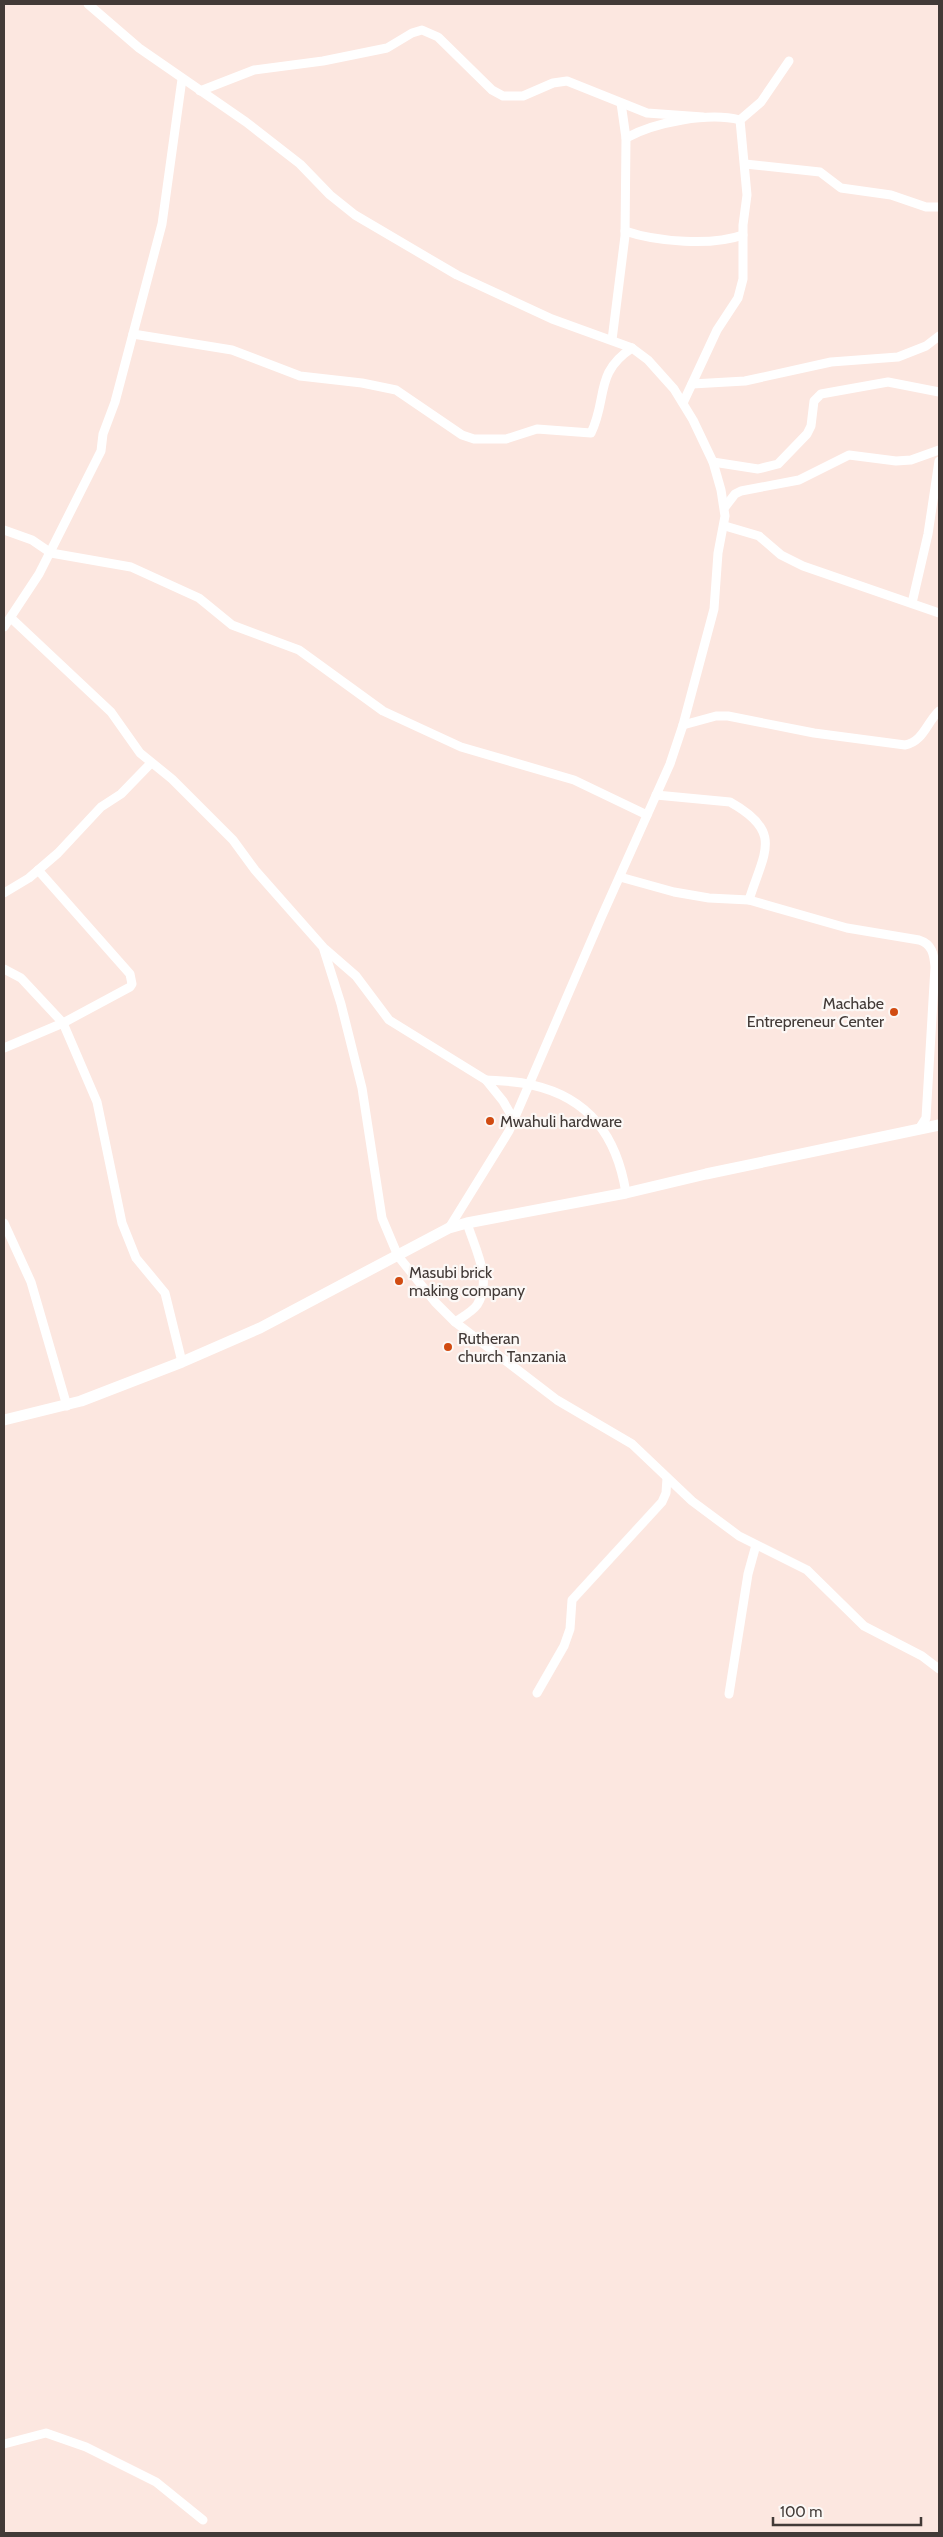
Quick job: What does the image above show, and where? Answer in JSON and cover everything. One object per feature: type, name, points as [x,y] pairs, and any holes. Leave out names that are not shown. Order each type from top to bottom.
[{"type":"street","points":[[93,5],[139,48],[300,164],[330,195],[380,230],[457,275],[552,319],[632,348],[662,375],[683,403],[713,462],[725,507],[725,526],[718,553],[714,609],[683,725],[670,764],[514,1120],[481,1180],[449,1228]]},
{"type":"street","points":[[200,91],[254,70],[323,61],[388,48],[412,33],[422,30],[438,37],[492,90],[503,96],[523,96],[561,81],[575,84],[655,116],[725,116],[740,120]]},
{"type":"street","points":[[740,120],[764,98],[789,61]]},
{"type":"street","points":[[4,627],[51,553],[99,457],[162,224],[182,79]]},
{"type":"street","points":[[612,340],[625,231],[626,138],[621,103]]},
{"type":"street","points":[[626,138],[647,129],[703,117]]},
{"type":"street","points":[[683,403],[717,330],[741,290],[745,266],[743,235],[747,195],[740,120]]},
{"type":"street","points":[[745,164],[820,172],[841,188],[891,195],[926,207],[939,207]]},
{"type":"street","points":[[625,231],[651,237],[700,241],[724,240],[743,235]]},
{"type":"street","points":[[133,334],[232,350],[300,376],[362,383],[396,390],[462,435],[474,439],[506,439],[537,429],[591,433],[607,374],[618,358],[632,348]]},
{"type":"street","points":[[692,384],[745,381],[831,362],[898,357],[926,346],[939,336]]},
{"type":"street","points":[[713,462],[758,469],[778,464],[807,434],[811,426],[814,401],[821,394],[888,382],[939,392]]},
{"type":"street","points":[[725,507],[735,494],[741,491],[799,480],[841,457],[855,455],[896,461],[911,460],[939,450]]},
{"type":"street","points":[[912,603],[928,534],[939,462]]},
{"type":"street","points":[[725,526],[759,536],[781,555],[803,566],[939,613]]},
{"type":"street","points":[[4,530],[32,540],[51,553],[132,567],[142,571],[199,598],[232,625],[299,650],[383,711],[461,747],[574,780],[647,815]]},
{"type":"street","points":[[11,618],[111,712],[140,754],[172,779],[233,840],[255,870],[323,947],[356,976],[389,1020],[486,1080],[503,1101],[514,1120]]},
{"type":"street","points":[[683,725],[716,716],[728,716],[814,733],[905,745],[919,739],[930,720],[939,711]]},
{"type":"street","points":[[4,893],[38,870],[58,853],[101,807],[121,794],[151,763]]},
{"type":"street","points":[[656,795],[730,802],[740,808],[762,828],[767,844],[749,900]]},
{"type":"street","points":[[4,1048],[63,1023],[130,987],[132,978],[93,930],[38,870]]},
{"type":"street","points":[[620,877],[709,898],[749,900],[847,928],[919,940],[930,946],[936,967],[926,1118],[919,1129]]},
{"type":"street","points":[[323,947],[341,1004],[362,1088],[382,1218],[398,1256],[434,1302],[455,1322],[557,1400],[622,1436],[692,1501],[756,1545],[807,1570],[864,1626],[922,1656],[939,1669]]},
{"type":"street","points":[[4,969],[21,978],[63,1023],[97,1102],[122,1223],[136,1258],[165,1293],[182,1362]]},
{"type":"street","points":[[486,1080],[530,1084],[563,1096],[580,1107],[603,1128],[618,1155],[626,1193]]},
{"type":"street","points":[[4,1420],[67,1406],[182,1362],[260,1328],[449,1228],[626,1193],[706,1174],[939,1125]]},
{"type":"street","points":[[455,1322],[476,1307],[484,1285],[484,1276],[467,1223]]},
{"type":"street","points":[[4,1224],[31,1282],[67,1406]]},
{"type":"street","points":[[537,1694],[564,1646],[570,1629],[572,1600],[662,1502],[666,1493],[667,1478]]},
{"type":"street","points":[[729,1694],[748,1574],[756,1545]]},
{"type":"street","points":[[4,2444],[46,2433],[86,2446],[156,2482],[203,2520]]},
{"type":"place","name":"Machabe Entrepreneur Center","points":[[894,1012]]},
{"type":"place","name":"Mwahuli hardware","points":[[490,1121]]},
{"type":"place","name":"Masubi brick making company","points":[[399,1281]]},
{"type":"place","name":"Rutheran church Tanzania","points":[[448,1347]]}]
